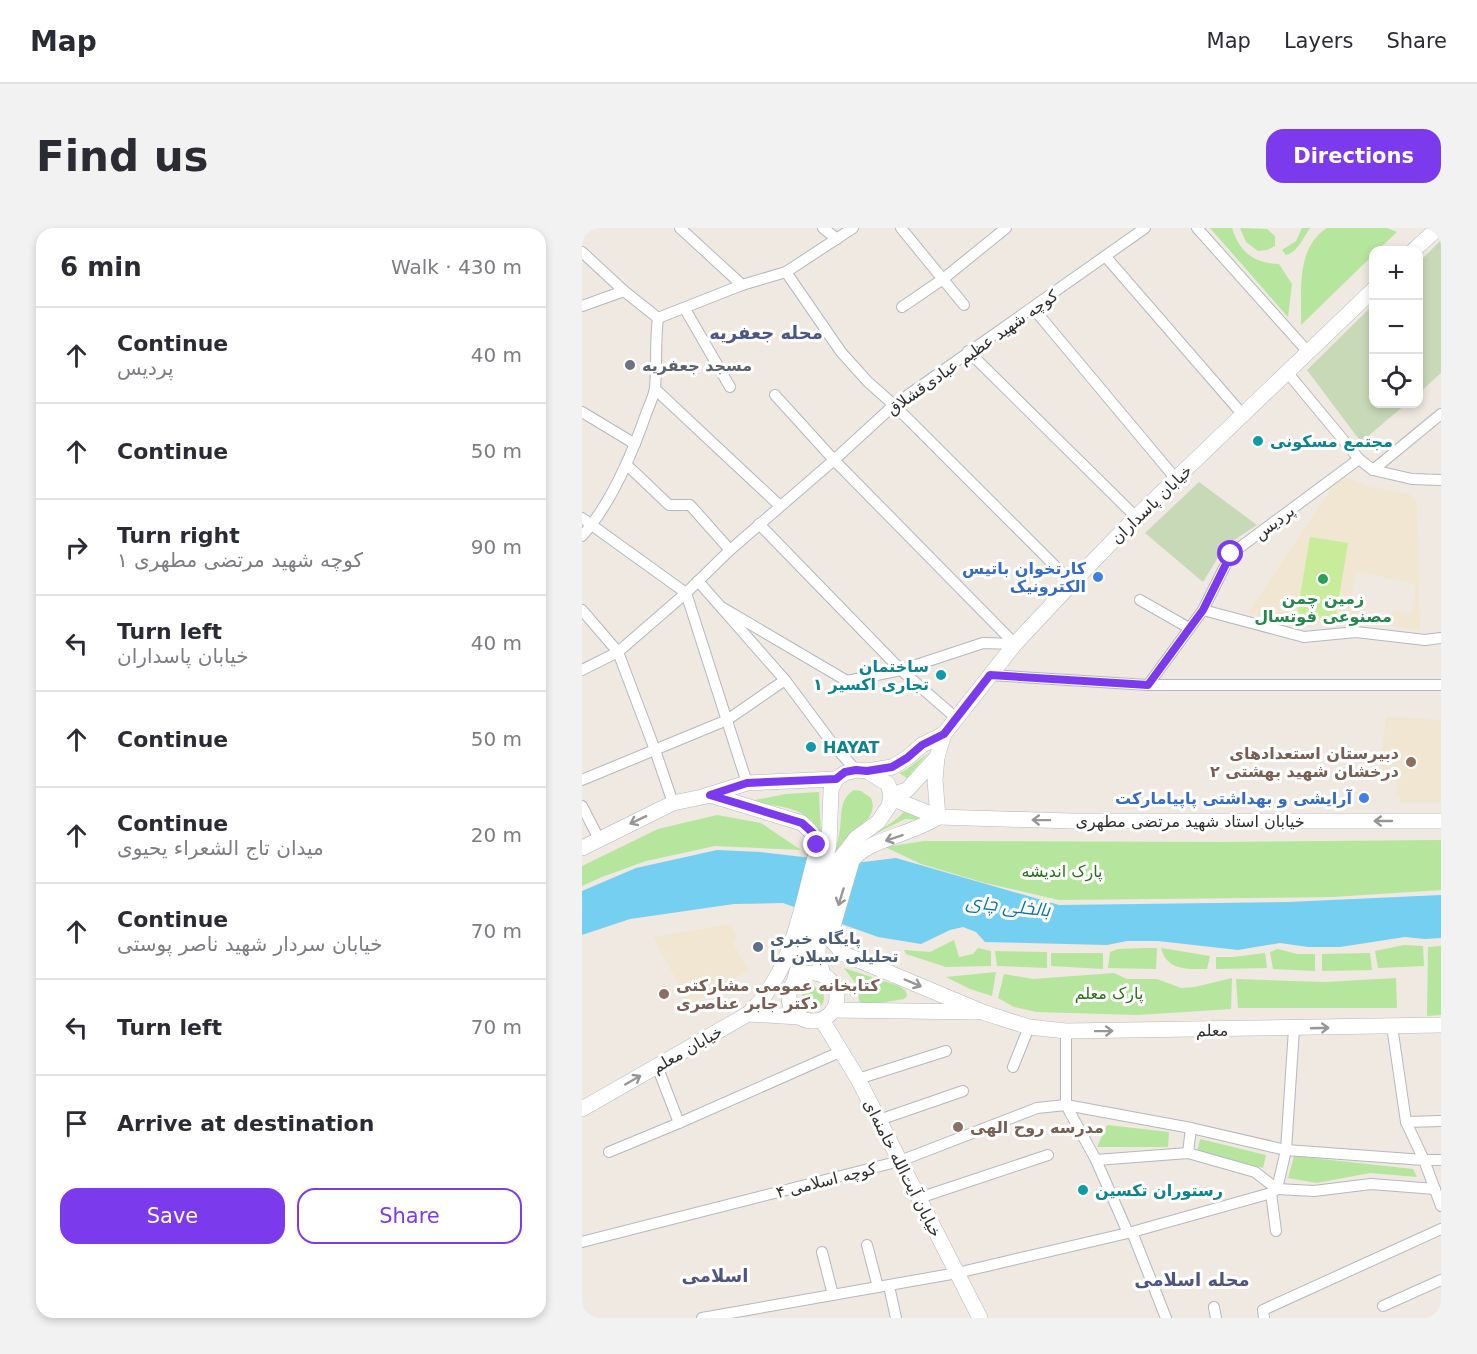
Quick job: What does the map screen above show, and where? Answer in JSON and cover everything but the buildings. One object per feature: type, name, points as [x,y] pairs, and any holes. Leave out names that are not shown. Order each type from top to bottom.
[{"type":"main road","points":[[1418,246],[1438,228]]},
{"type":"main road","name":"خیابان پاسداران","points":[[944,734],[1015,645],[1072,583],[1176,479],[1369,295]]},
{"type":"main road","points":[[748,1014],[822,1020],[834,1010],[837,1002],[835,987],[824,975],[813,927],[833,858],[829,845],[831,790],[836,779],[845,772],[892,767],[922,745],[944,734]]},
{"type":"main road","points":[[938,818],[935,780],[937,757],[944,734]]},
{"type":"main road","points":[[891,797],[907,790],[937,757]]},
{"type":"main road","points":[[799,1017],[790,1005],[789,997],[833,858],[878,822],[885,814],[891,797],[888,784],[861,770]]},
{"type":"main road","points":[[582,848],[673,803],[710,795],[747,783],[836,779]]},
{"type":"main road","points":[[710,795],[802,823],[813,833],[817,845],[833,858],[857,854],[865,848],[918,829],[938,818]]},
{"type":"main road","points":[[891,797],[938,818]]},
{"type":"main road","name":"خیابان استاد شهید مرتضی مطهری","points":[[938,818],[1071,821],[1441,821]]},
{"type":"main road","points":[[813,927],[844,954],[985,1013]]},
{"type":"main road","name":"خیابان معلم","points":[[582,1109],[748,1014],[760,1003],[773,985],[786,958],[813,927]]},
{"type":"main road","points":[[794,983],[807,974],[824,975]]},
{"type":"main road","points":[[834,1010],[985,1013]]},
{"type":"main road","name":"معلم","points":[[985,1013],[1029,1027],[1066,1031],[1441,1025]]},
{"type":"main road","name":"خیابان آیت‌الله خامنه‌ای","points":[[822,1020],[858,1079],[980,1318]]},
{"type":"street","points":[[680,228],[742,285]]},
{"type":"street","points":[[823,228],[837,239]]},
{"type":"street","points":[[582,537],[592,525],[627,465],[655,389],[655,332],[658,318],[742,285],[786,272],[853,228]]},
{"type":"street","points":[[902,228],[964,305]]},
{"type":"street","points":[[902,307],[943,279],[1006,228]]},
{"type":"street","name":"کوچه شهید عظیم عبادی‌قشلاق","points":[[582,670],[618,652],[894,405],[1145,228]]},
{"type":"street","points":[[1197,228],[1308,352]]},
{"type":"street","points":[[582,252],[624,291],[658,318]]},
{"type":"street","points":[[1106,257],[1243,415]]},
{"type":"street","points":[[786,272],[841,352],[868,382],[894,405],[1072,583]]},
{"type":"street","points":[[582,306],[624,291]]},
{"type":"street","points":[[1033,308],[1176,479]]},
{"type":"street","points":[[685,309],[730,387]]},
{"type":"street","points":[[968,351],[1136,518]]},
{"type":"street","points":[[1287,372],[1359,459],[1373,470],[1412,479],[1441,480]]},
{"type":"street","points":[[655,389],[780,506]]},
{"type":"street","points":[[775,395],[834,460],[1015,645]]},
{"type":"street","points":[[582,412],[635,444]]},
{"type":"street","points":[[1373,470],[1441,414]]},
{"type":"street","name":"پردیس","points":[[1148,685],[1203,610],[1231,554],[1359,459]]},
{"type":"street","points":[[627,465],[669,505],[690,505],[730,550]]},
{"type":"street","points":[[582,518],[686,593],[747,783]]},
{"type":"street","points":[[759,524],[901,669],[956,718]]},
{"type":"street","points":[[698,581],[785,680],[835,747],[861,770]]},
{"type":"street","points":[[1140,600],[1189,628]]},
{"type":"street","points":[[723,608],[848,681],[901,669],[983,643],[1015,645]]},
{"type":"street","points":[[582,610],[618,652],[673,803]]},
{"type":"street","points":[[1203,610],[1304,637],[1356,632],[1425,640],[1441,638]]},
{"type":"street","points":[[990,675],[1148,685],[1441,684]]},
{"type":"street","points":[[582,780],[727,720],[785,680]]},
{"type":"street","points":[[582,806],[599,839]]},
{"type":"street","points":[[1392,1026],[1406,1122],[1424,1160],[1441,1206]]},
{"type":"street","points":[[1013,1067],[1029,1027]]},
{"type":"street","points":[[1276,1231],[1274,1191],[1286,1150],[1293,1029]]},
{"type":"street","points":[[1066,1031],[1066,1105],[1096,1160],[1166,1318]]},
{"type":"street","points":[[609,1152],[842,1051]]},
{"type":"street","points":[[858,1079],[946,1051]]},
{"type":"street","points":[[657,1066],[679,1123]]},
{"type":"street","points":[[879,1120],[963,1091]]},
{"type":"street","points":[[1066,1105],[1191,1128],[1286,1150],[1441,1160]]},
{"type":"street","name":"کوچه اسلامی ۴","points":[[582,1242],[900,1161],[1037,1108],[1066,1105]]},
{"type":"street","points":[[1406,1122],[1441,1121]]},
{"type":"street","points":[[1188,1153],[1191,1128]]},
{"type":"street","points":[[1096,1160],[1188,1153],[1255,1172],[1274,1191]]},
{"type":"street","points":[[919,1198],[1048,1155]]},
{"type":"street","points":[[702,1318],[957,1273],[1130,1233],[1274,1191],[1314,1191],[1371,1184],[1435,1189]]},
{"type":"street","points":[[1264,1318],[1263,1310],[1441,1229]]},
{"type":"street","points":[[867,1245],[896,1318]]},
{"type":"street","points":[[822,1252],[833,1295]]},
{"type":"street","points":[[1383,1306],[1441,1280]]},
{"type":"shaded area","points":[[1340,475],[1370,487],[1409,494],[1417,501],[1420,631],[1357,619],[1302,628],[1248,613]],"holes":[[[1356,571],[1416,584],[1412,614],[1392,610],[1389,620],[1365,616],[1366,605],[1350,601]]]},
{"type":"shaded area","name":"دبیرستان استعدادهای درخشان شهید بهشتی ۲","points":[[1386,717],[1441,720],[1441,803],[1400,802],[1400,796],[1396,796],[1398,782],[1379,780]]},
{"type":"shaded area","points":[[730,924],[737,939],[732,942],[749,970],[690,1004],[653,937]]},
{"type":"green space","points":[[1210,228],[1232,228],[1239,244],[1249,255],[1255,259],[1279,264],[1292,284],[1288,317]]},
{"type":"green space","points":[[1240,228],[1267,229],[1275,236],[1275,246],[1258,251],[1246,242]]},
{"type":"green space","points":[[1302,228],[1310,228],[1297,248],[1286,255],[1282,250],[1296,241]]},
{"type":"green space","points":[[1327,228],[1387,228],[1397,232],[1382,246],[1369,246],[1369,259],[1301,325],[1302,272],[1310,247]]},
{"type":"green space","points":[[1441,240],[1441,373],[1423,389],[1423,300],[1423,258]]},
{"type":"green space","points":[[1369,309],[1369,408],[1401,408],[1361,442],[1307,370]]},
{"type":"green space","points":[[1199,482],[1257,525],[1225,546],[1203,582],[1145,533]]},
{"type":"green space","name":"زمین چمن مصنوعی فوتسال","points":[[1310,537],[1348,543],[1335,621],[1297,614]]},
{"type":"green space","points":[[928,753],[907,778],[899,773],[906,770]]},
{"type":"green space","points":[[854,790],[861,791],[871,798],[873,804],[871,814],[849,836],[836,855],[834,854],[843,804]]},
{"type":"green space","points":[[819,792],[821,835],[809,819],[802,814],[794,810],[756,803],[755,800],[786,794]]},
{"type":"green space","points":[[905,810],[923,820],[905,819],[875,834],[899,817]]},
{"type":"green space","points":[[717,815],[761,823],[801,850],[715,846],[646,861],[582,886],[582,866],[658,829]]},
{"type":"green space","name":"پارک اندیشه","points":[[1441,840],[1441,890],[1333,897],[1059,900],[985,883],[921,864],[885,847],[924,841]]},
{"type":"green space","points":[[954,940],[959,957],[973,954],[978,948],[991,951],[991,966],[946,967],[906,954],[904,950],[930,952]]},
{"type":"green space","points":[[1404,945],[1423,946],[1424,966],[1378,968],[1375,951]]},
{"type":"green space","points":[[1441,946],[1441,1015],[1427,1016],[1428,947]]},
{"type":"green space","name":"پارک معلم","points":[[1157,948],[1156,969],[1108,968],[1110,952],[1118,949]]},
{"type":"green space","name":"پارک معلم","points":[[1161,948],[1210,956],[1207,969],[1173,965],[1164,956]]},
{"type":"green space","points":[[1278,949],[1297,954],[1315,954],[1315,971],[1273,969],[1270,952]]},
{"type":"green space","name":"پارک معلم","points":[[995,951],[1047,952],[1047,968],[997,966]]},
{"type":"green space","name":"پارک معلم","points":[[1051,953],[1103,953],[1103,969],[1051,966]]},
{"type":"green space","points":[[1265,953],[1267,968],[1216,969],[1216,957]]},
{"type":"green space","points":[[1370,953],[1372,970],[1322,971],[1322,954]]},
{"type":"green space","points":[[844,968],[899,986],[906,991],[907,996],[904,999],[862,1006],[857,985]]},
{"type":"green space","points":[[996,972],[992,996],[970,989],[946,977]]},
{"type":"green space","name":"پارک معلم","points":[[1114,973],[1127,979],[1157,979],[1181,988],[1232,978],[1231,1009],[1137,1015],[1037,1012],[1014,1007],[998,998],[1004,974],[1033,979]]},
{"type":"green space","points":[[1396,978],[1397,1008],[1238,1008],[1236,979],[1325,982]]},
{"type":"green space","points":[[809,987],[817,987],[824,994],[824,1002],[817,1009],[809,1009],[802,1002],[802,994]]},
{"type":"green space","points":[[1107,1125],[1169,1132],[1168,1147],[1097,1147]]},
{"type":"green space","points":[[1200,1139],[1266,1155],[1263,1168],[1197,1152]]},
{"type":"green space","points":[[1294,1156],[1413,1169],[1417,1177],[1370,1173],[1317,1183],[1288,1178]]},
{"type":"water","name":"بالخلی چای","points":[[717,850],[760,852],[855,863],[896,858],[1059,905],[1288,902],[1441,895],[1441,938],[1405,937],[1340,947],[1308,947],[1280,943],[1238,950],[1158,941],[1127,941],[1107,945],[985,942],[976,932],[963,927],[950,930],[921,944],[878,937],[783,903],[734,904],[630,919],[582,935],[582,891],[636,868]]},
{"type":"place","name":"مسجد جعفریه","points":[[630,365]]},
{"type":"place","name":"مجتمع مسکونی","points":[[1258,441]]},
{"type":"place","name":"کارتخوان باتیس الکترونیک","points":[[1098,577]]},
{"type":"place","name":"زمین چمن مصنوعی فوتسال","points":[[1323,579]]},
{"type":"place","name":"ساختمان تجاری اکسیر ۱","points":[[941,675]]},
{"type":"place","name":"HAYAT","points":[[811,747]]},
{"type":"place","name":"دبیرستان استعدادهای درخشان شهید بهشتی ۲","points":[[1411,762]]},
{"type":"place","name":"آرایشی و بهداشتی پاپیامارکت","points":[[1364,798]]},
{"type":"place","name":"پایگاه خبری تحلیلی سبلان ما","points":[[758,947]]},
{"type":"place","name":"کتابخانه عمومی مشارکتی دکتر جابر عناصری","points":[[664,994]]},
{"type":"place","name":"مدرسه روح الهی","points":[[958,1127]]},
{"type":"place","name":"رستوران تکسین","points":[[1083,1190]]},
{"type":"district","name":"محله جعفریه","points":[[766,333]]},
{"type":"district","name":"اسلامی","points":[[715,1276]]},
{"type":"district","name":"محله اسلامی","points":[[1192,1280]]},
{"type":"route","points":[[817,845],[813,833],[802,823],[710,795],[747,783],[836,779],[845,772],[892,767],[922,745],[944,734],[990,675],[1148,685],[1203,610],[1231,554]]}]
